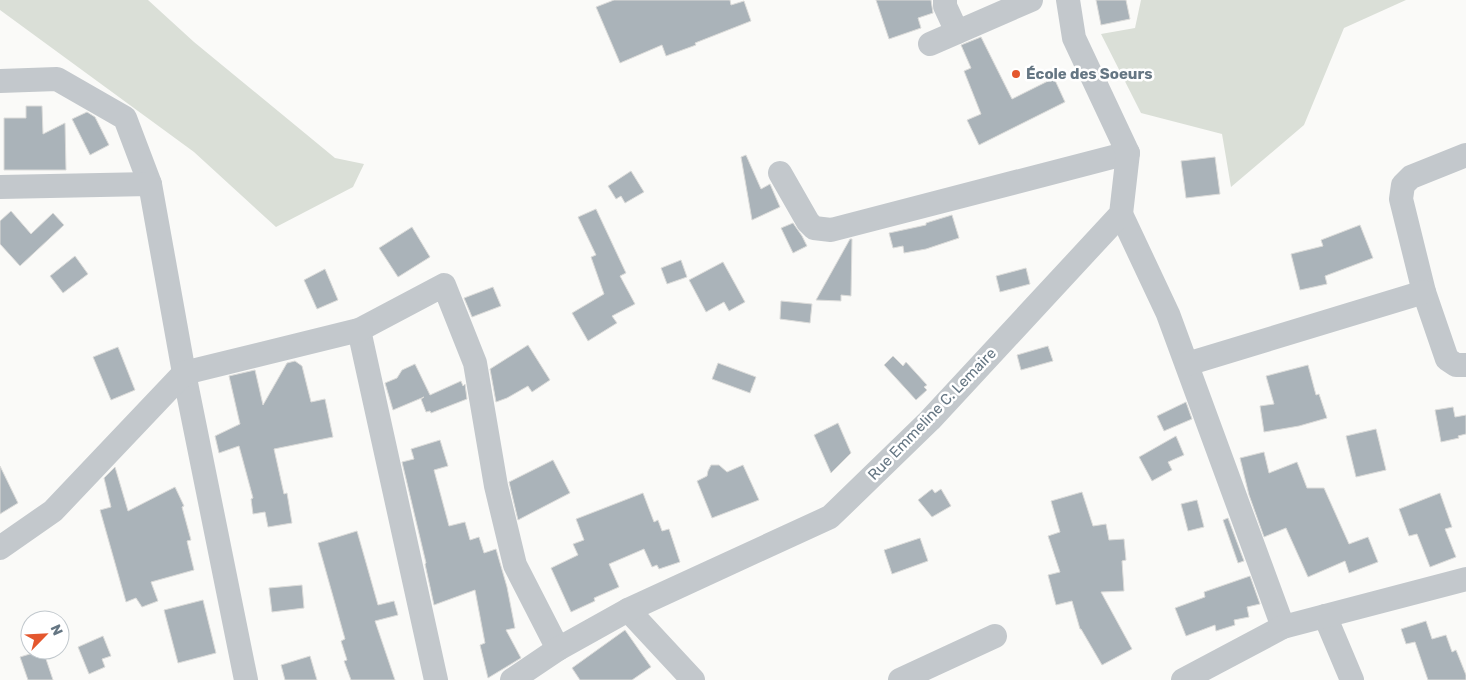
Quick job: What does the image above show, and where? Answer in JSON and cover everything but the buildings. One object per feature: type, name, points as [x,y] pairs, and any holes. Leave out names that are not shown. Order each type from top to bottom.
[{"type":"street","points":[[945,0],[945,6],[957,32]]},
{"type":"street","points":[[930,44],[1031,0]]},
{"type":"street","points":[[1068,0],[1074,38],[1128,154],[1121,214],[1168,314],[1283,627]]},
{"type":"street","points":[[0,81],[57,78],[125,118],[150,184],[184,372],[246,680]]},
{"type":"street","points":[[780,173],[808,222],[814,228],[831,230],[1128,154]]},
{"type":"street","points":[[1466,155],[1411,177],[1403,185],[1401,199],[1424,292],[1447,359],[1456,365],[1466,366]]},
{"type":"street","points":[[0,187],[150,184]]},
{"type":"street","name":"Rue Emmeline C. Lemaire","points":[[512,680],[558,649],[628,610],[830,517],[930,420],[1121,214]]},
{"type":"street","points":[[0,548],[53,512],[184,372],[359,330],[444,285],[475,363],[496,486],[515,565],[558,649]]},
{"type":"street","points":[[1187,364],[1424,292]]},
{"type":"street","points":[[359,330],[436,680]]},
{"type":"street","points":[[1183,680],[1283,627],[1466,579]]},
{"type":"street","points":[[628,610],[693,680]]},
{"type":"street","points":[[1325,616],[1352,680]]},
{"type":"street","points":[[900,680],[994,636]]},
{"type":"shaded area","points":[[0,0],[148,0],[194,42],[335,158],[364,164],[353,187],[276,227],[194,152],[0,10]]},
{"type":"shaded area","points":[[1141,0],[1406,0],[1344,28],[1304,125],[1231,187],[1222,134],[1141,113],[1101,34],[1135,28]]},
{"type":"place","name":"École des Soeurs","points":[[1016,74]]}]
